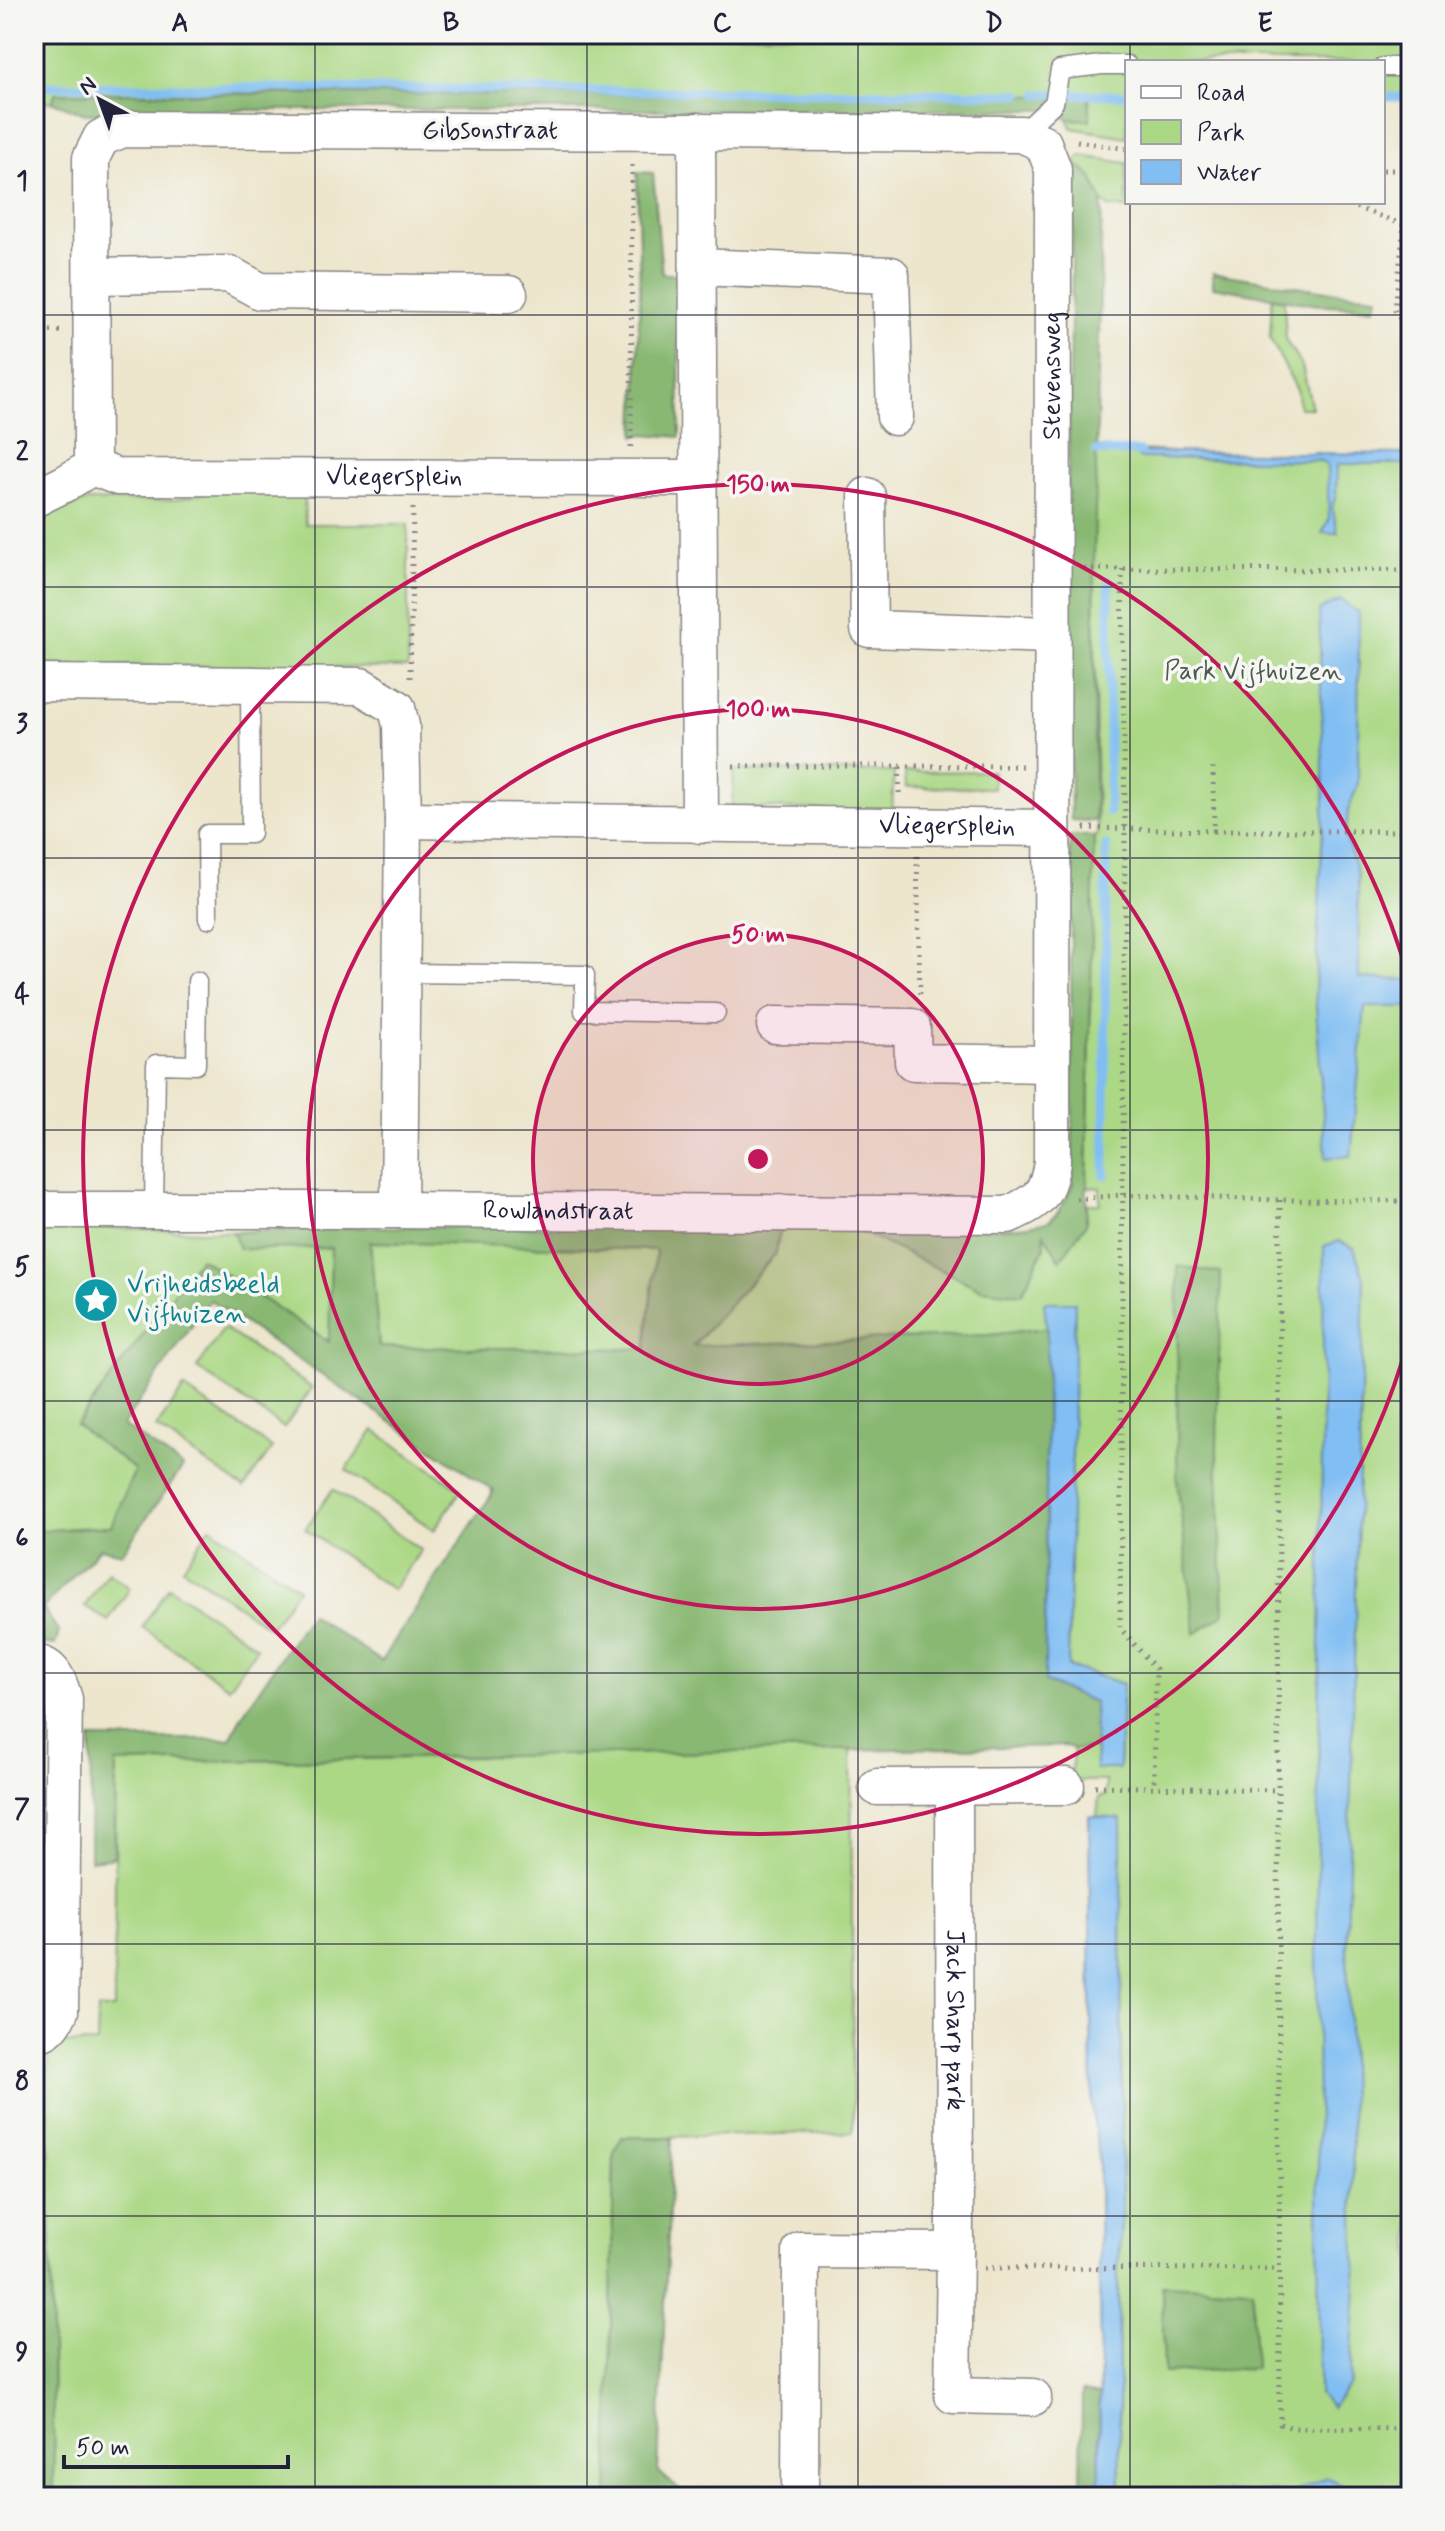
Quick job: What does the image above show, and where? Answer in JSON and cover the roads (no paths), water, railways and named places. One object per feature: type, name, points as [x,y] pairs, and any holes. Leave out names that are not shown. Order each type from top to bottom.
[{"type":"street","name":"Gibsonstraat","points":[[92,467],[91,158],[101,138],[123,129],[1021,134]]},
{"type":"street","points":[[697,131],[700,825]]},
{"type":"street","name":"Stevensweg","points":[[1021,134],[1043,143],[1053,169],[1052,1162],[1048,1185],[1034,1203]]},
{"type":"street","points":[[698,267],[891,275],[895,417]]},
{"type":"street","points":[[92,276],[229,274],[260,291],[509,294]]},
{"type":"street","points":[[34,499],[92,467]]},
{"type":"street","name":"Vliegersplein","points":[[92,467],[118,477],[699,478]]},
{"type":"street","points":[[867,496],[869,629],[1052,635]]},
{"type":"street","points":[[34,683],[361,686],[397,708],[401,726],[403,820],[399,1210]]},
{"type":"street","name":"Vliegersplein","points":[[403,820],[1051,828]]},
{"type":"street","points":[[775,1025],[912,1027],[913,1062],[1051,1064]]},
{"type":"street","name":"Rowlandstraat","points":[[34,1210],[1008,1215],[1034,1203]]},
{"type":"street","points":[[34,1663],[43,1664],[58,1678],[64,1699],[60,2011],[55,2023],[42,2033],[34,2034]]},
{"type":"street","points":[[877,1787],[1066,1786]]},
{"type":"street","name":"Jack Sharp park","points":[[954,1788],[953,2395],[1033,2397]]},
{"type":"street","points":[[800,2497],[801,2250],[955,2260]]},
{"type":"lane","points":[[1021,134],[1054,103],[1060,70],[1125,65]]},
{"type":"lane","points":[[1385,67],[1411,67]]},
{"type":"lane","points":[[208,919],[207,834],[251,834],[250,685]]},
{"type":"lane","points":[[401,973],[585,975],[584,1011],[716,1013]]},
{"type":"lane","points":[[154,1210],[156,1064],[196,1065],[197,981]]},
{"type":"water","points":[[1141,452],[1411,454],[1411,464],[1337,464],[1336,497],[1332,506],[1338,533],[1322,533],[1329,520],[1327,466],[1321,461],[1139,458]]},
{"type":"water","points":[[1340,600],[1359,613],[1358,784],[1348,811],[1346,838],[1358,875],[1359,978],[1411,980],[1411,1007],[1365,1007],[1351,1156],[1326,1158],[1315,990],[1324,804],[1319,610]]},
{"type":"water","points":[[1339,1241],[1354,1248],[1364,1278],[1347,1947],[1356,2289],[1350,2384],[1331,2408],[1319,2393],[1317,1944],[1324,1246]]},
{"type":"water","points":[[1044,1302],[1075,1302],[1068,1666],[1123,1684],[1119,1769],[1096,1769],[1094,1702],[1045,1682],[1047,1328]]},
{"type":"water","points":[[1089,1816],[1121,1819],[1120,2495],[1147,2497],[1100,2497],[1099,2162],[1092,2106]]},
{"type":"water","points":[[1327,2477],[1354,2492],[1411,2493],[1411,2497],[1185,2495],[1200,2492],[1295,2492]]},
{"type":"waterway","points":[[34,86],[1020,94]]},
{"type":"waterway","points":[[1038,94],[1125,95]]},
{"type":"waterway","points":[[1385,97],[1411,97]]},
{"type":"waterway","points":[[1096,451],[1141,452]]},
{"type":"waterway","points":[[1109,581],[1109,812]]},
{"type":"waterway","points":[[1105,1175],[1106,845]]},
{"type":"place","name":"Vrijheidsbeeld Vijfhuizen","points":[[96,1300]]},
{"type":"park label","name":"Park Vijfhuizen","points":[[1253,672]]}]
